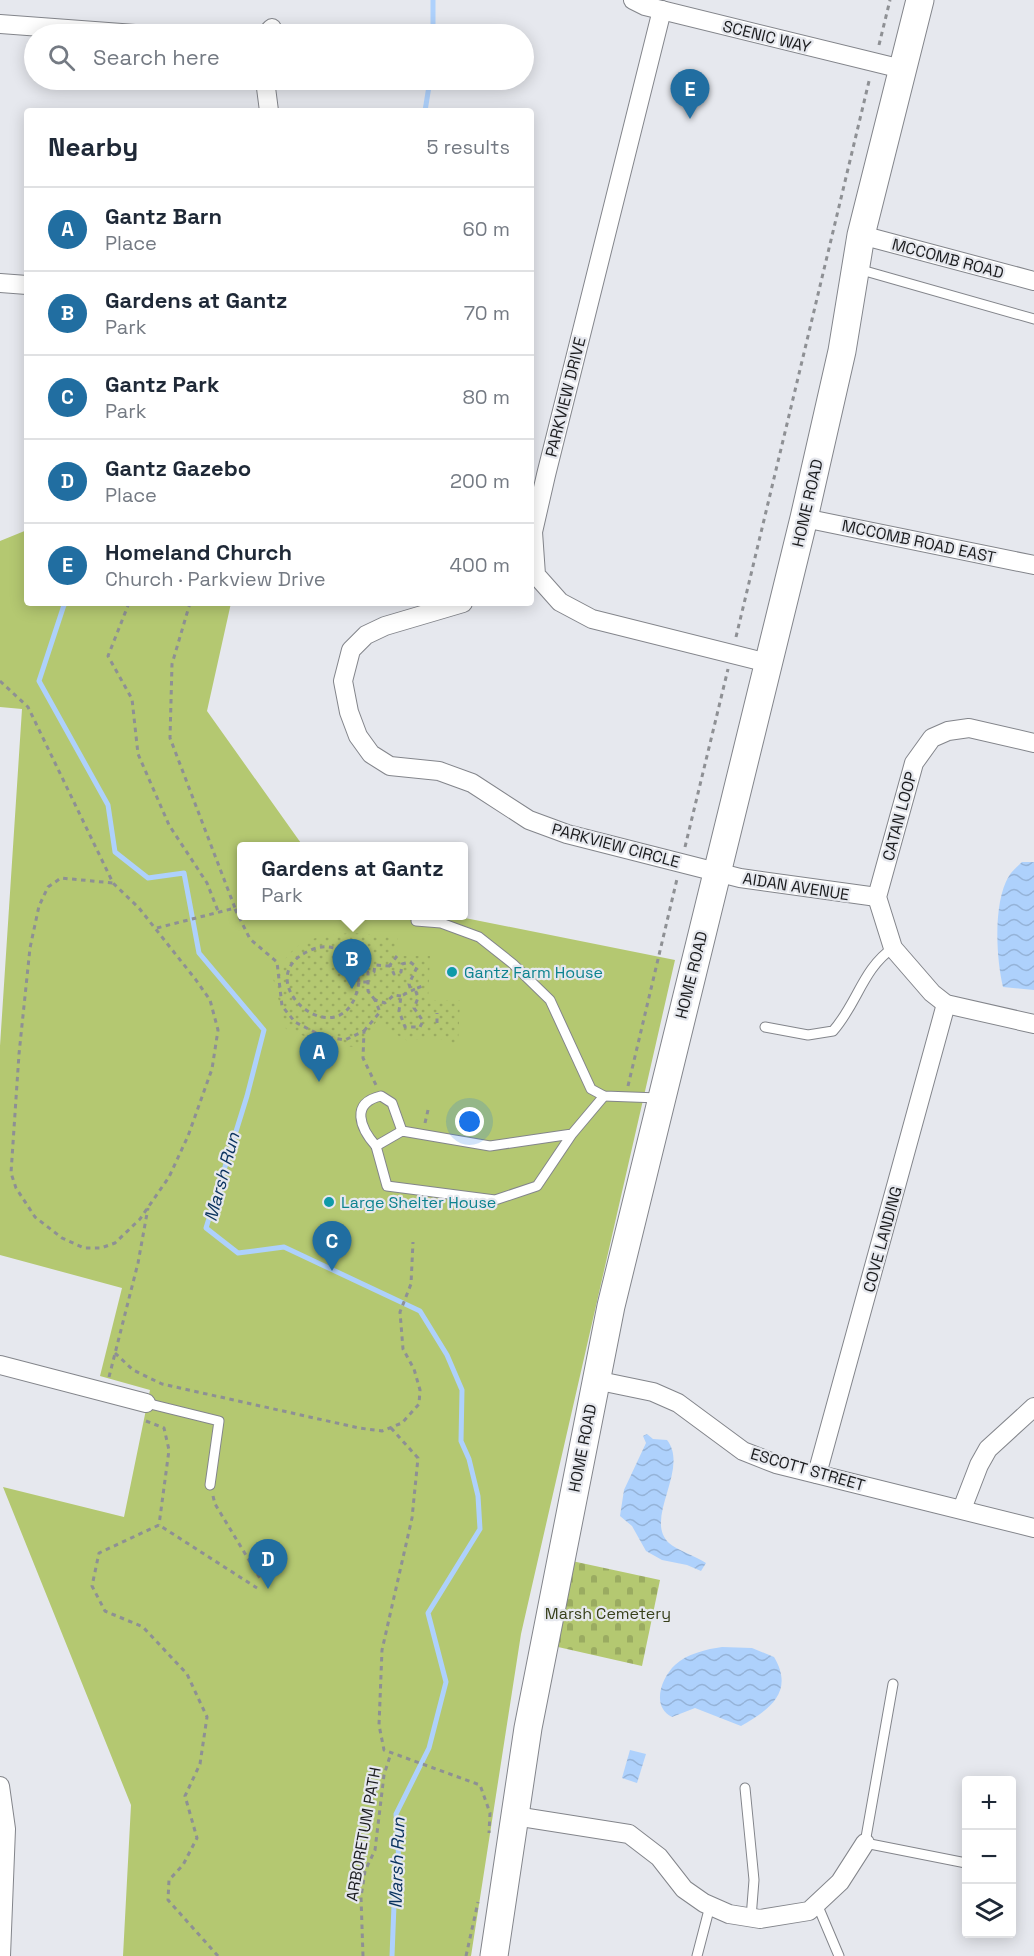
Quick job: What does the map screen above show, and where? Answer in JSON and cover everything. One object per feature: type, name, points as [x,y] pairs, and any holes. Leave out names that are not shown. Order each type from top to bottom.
[{"type":"street","name":"SCENIC WAY","points":[[633,0],[662,10],[902,69]]},
{"type":"street","name":"HOME ROAD","points":[[494,1956],[530,1716],[595,1380],[661,1098],[804,518],[842,351],[861,235],[920,0]]},
{"type":"street","name":"PARKVIEW DRIVE","points":[[534,528],[662,10]]},
{"type":"street","points":[[0,24],[24,26]]},
{"type":"street","points":[[266,90],[269,108]]},
{"type":"street","name":"MCCOMB ROAD","points":[[861,235],[1034,281]]},
{"type":"street","points":[[0,283],[24,285]]},
{"type":"street","name":"MCCOMB ROAD EAST","points":[[804,518],[1034,565]]},
{"type":"street","name":"PARKVIEW DRIVE","points":[[534,577],[560,602],[592,619],[768,663]]},
{"type":"street","name":"PARKVIEW CIRCLE","points":[[453,606],[366,635],[351,650],[343,681],[358,736],[371,754],[390,766],[440,771],[472,783],[529,820],[567,834],[716,872]]},
{"type":"street","name":"CATAN LOOP","points":[[877,897],[914,764],[932,738],[948,730],[969,728],[1034,743]]},
{"type":"street","name":"AIDAN AVENUE","points":[[716,872],[836,893],[877,897]]},
{"type":"street","points":[[877,897],[893,948],[932,993],[946,1004],[1034,1024]]},
{"type":"street","name":"COVE LANDING","points":[[817,1474],[946,1004]]},
{"type":"street","points":[[0,1365],[105,1392],[146,1412]]},
{"type":"street","name":"ESCOTT STREET","points":[[595,1380],[653,1392],[669,1399],[743,1451],[817,1474],[1034,1528]]},
{"type":"street","points":[[962,1509],[979,1465],[988,1449],[1034,1407]]},
{"type":"street","points":[[0,1786],[3,1829],[1,1956]]},
{"type":"street","points":[[515,1816],[629,1834],[660,1857],[684,1889],[710,1906],[729,1914],[760,1919],[810,1911],[840,1882],[865,1843]]},
{"type":"lane","points":[[855,268],[1034,319]]},
{"type":"lane","points":[[416,921],[441,923],[479,937],[513,964],[549,1000],[591,1089],[604,1096],[661,1098]]},
{"type":"lane","points":[[765,1028],[808,1035],[833,1031],[869,972],[880,957],[893,948]]},
{"type":"lane","points":[[402,1131],[392,1103],[381,1096],[371,1098],[364,1105],[360,1117],[363,1129],[376,1146],[387,1186],[495,1200],[537,1186],[572,1134],[604,1096]]},
{"type":"lane","points":[[376,1146],[402,1131],[490,1146],[572,1134]]},
{"type":"lane","points":[[146,1412],[219,1421],[210,1485]]},
{"type":"lane","points":[[894,1684],[865,1843],[962,1862]]},
{"type":"lane","points":[[745,1788],[754,1880],[751,1918]]},
{"type":"lane","points":[[817,1904],[839,1956]]},
{"type":"lane","points":[[697,1956],[710,1906]]},
{"type":"path","points":[[626,1097],[890,0]]},
{"type":"path","points":[[128,606],[108,656],[132,699],[138,754],[169,825],[207,883],[218,911]]},
{"type":"path","points":[[189,606],[172,664],[171,738],[237,912]]},
{"type":"path","points":[[0,681],[28,707],[113,883],[140,908],[210,1000],[218,1030],[212,1069],[188,1136],[169,1177],[140,1219],[115,1243],[101,1248],[84,1248],[62,1238],[35,1217],[16,1188],[11,1173],[19,1054],[30,948],[39,906],[48,887],[61,878],[113,883]]},
{"type":"path","points":[[156,928],[235,908]]},
{"type":"path","points":[[241,920],[250,939],[277,962],[282,1006],[295,1022],[322,1036],[345,1040],[364,1031],[380,1012],[368,991],[368,972],[374,972],[375,965],[390,966]]},
{"type":"path","points":[[320,947],[333,947],[346,954],[356,966],[359,982],[357,994],[343,1012],[323,1017],[301,1008],[294,1000],[289,978],[291,967],[298,958],[320,947]]},
{"type":"path","points":[[390,966],[397,956]]},
{"type":"path","points":[[390,966],[394,974],[401,972],[402,964],[410,962],[417,967],[409,984],[418,998],[414,1008],[423,1021],[420,1026],[402,1025],[399,1011],[401,996]]},
{"type":"path","points":[[359,982],[368,982]]},
{"type":"path","points":[[375,1000],[385,1003],[394,995],[401,996],[425,985]]},
{"type":"path","points":[[437,1013],[437,1023]]},
{"type":"path","points":[[364,1031],[363,1058],[376,1087]]},
{"type":"path","points":[[105,1392],[138,1263],[149,1206]]},
{"type":"path","points":[[115,1353],[133,1370],[162,1384],[348,1426],[382,1431],[391,1428],[402,1423],[415,1412],[419,1404],[420,1390],[414,1369],[403,1349],[400,1312],[411,1284],[413,1242]]},
{"type":"path","points":[[146,1412],[164,1428],[169,1450],[159,1525]]},
{"type":"path","points":[[391,1428],[418,1458],[412,1518],[382,1650],[379,1725],[384,1750],[480,1785],[490,1813],[488,1842]]},
{"type":"path","points":[[210,1485],[215,1504],[261,1580]]},
{"type":"path","points":[[159,1525],[257,1588]]},
{"type":"path","points":[[159,1525],[99,1553],[92,1586],[105,1611],[143,1627],[187,1674],[207,1718],[200,1764],[185,1796],[197,1838],[183,1865],[169,1880],[168,1900],[218,1956]]},
{"type":"path","name":"ARBORETUM PATH","points":[[363,1956],[361,1897],[365,1871],[375,1850],[384,1774],[391,1753]]},
{"type":"path","points":[[466,1956],[479,1897]]},
{"type":"green space","points":[[24,531],[24,606],[230,606],[207,711],[300,842],[237,842],[237,920],[468,919],[675,960],[521,1634],[471,1956],[123,1956],[131,1805],[3,1487],[124,1517],[150,1390],[100,1376],[122,1288],[0,1255],[0,1046],[22,709],[0,707],[0,541]]},
{"type":"green space","points":[[351,933],[398,936],[397,956],[430,956],[428,1000],[460,1000],[458,1045],[434,1037],[408,1041],[388,1030],[378,1019],[368,1034],[354,1047],[322,1043],[286,1029],[273,978],[281,965],[288,955],[304,942],[324,936]]},
{"type":"green space","name":"Marsh Cemetery","points":[[572,1561],[660,1580],[642,1666],[558,1647]]},
{"type":"water","points":[[1022,862],[1034,862],[1034,990],[1003,987],[999,961],[997,930],[1000,900],[1009,876]]},
{"type":"water","points":[[647,1434],[653,1439],[667,1440],[673,1452],[671,1479],[661,1521],[662,1533],[672,1546],[706,1563],[701,1571],[687,1565],[662,1560],[646,1551],[632,1526],[620,1516],[624,1490],[646,1443],[643,1436]]},
{"type":"water","points":[[722,1647],[752,1648],[774,1657],[782,1680],[776,1699],[761,1713],[741,1726],[695,1708],[672,1717],[666,1712],[660,1700],[662,1685],[670,1671],[680,1661],[691,1655]]},
{"type":"water","points":[[630,1750],[646,1754],[637,1783],[622,1778]]},
{"type":"waterway","name":"Marsh Run","points":[[433,0],[433,24]]},
{"type":"waterway","name":"Marsh Run","points":[[425,108],[428,90]]},
{"type":"waterway","name":"Marsh Run","points":[[64,606],[39,681],[108,805],[115,852],[148,878],[184,873],[199,953],[264,1030],[247,1096],[206,1228],[238,1253],[284,1247],[420,1311],[447,1355],[462,1390],[461,1441],[469,1459],[478,1496],[480,1529],[428,1613],[446,1682],[429,1748],[396,1814],[399,1863],[394,1905],[392,1956]]},
{"type":"place","name":"Homeland Church","points":[[690,119]]},
{"type":"place","name":"Gantz Farm House","points":[[452,972]]},
{"type":"place","name":"Gardens at Gantz","points":[[352,989]]},
{"type":"place","name":"Gantz Barn","points":[[319,1082]]},
{"type":"place","name":"Large Shelter House","points":[[329,1202]]},
{"type":"place","name":"Gantz Park","points":[[332,1271]]},
{"type":"place","name":"Gantz Gazebo","points":[[268,1589]]}]
